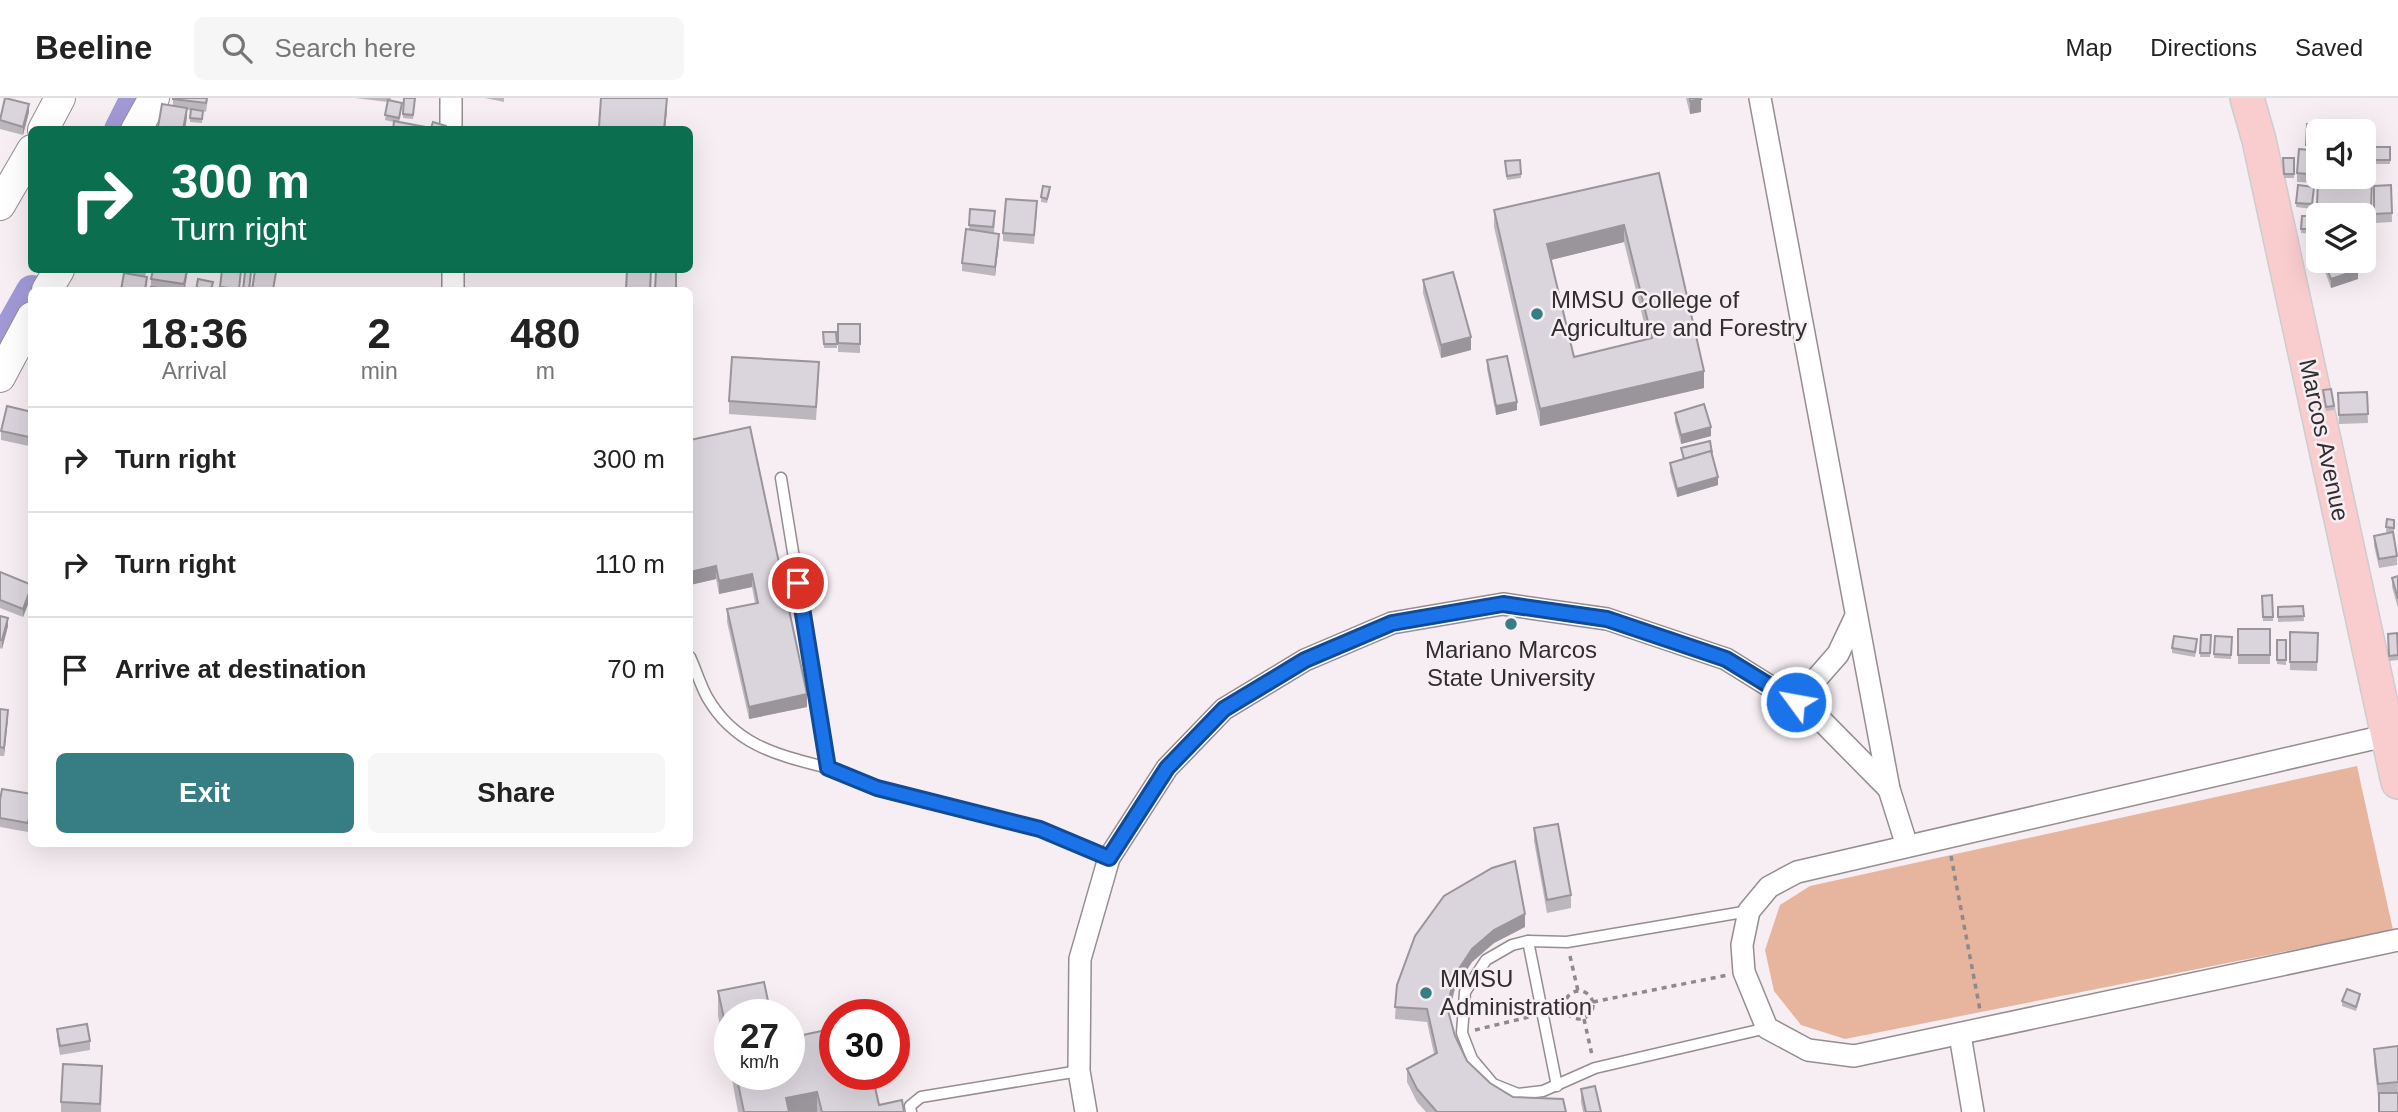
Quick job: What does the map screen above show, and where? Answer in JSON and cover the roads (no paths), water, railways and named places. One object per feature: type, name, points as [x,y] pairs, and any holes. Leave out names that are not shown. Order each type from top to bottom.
[{"type":"main road","name":"Marcos Avenue","points":[[2247,98],[2262,153],[2398,782]]},
{"type":"street","points":[[45,126],[60,98]]},
{"type":"street","points":[[138,126],[154,98]]},
{"type":"street","points":[[451,98],[451,126]]},
{"type":"street","points":[[1760,98],[1889,789],[1907,846]]},
{"type":"street","points":[[0,205],[28,157]]},
{"type":"street","points":[[0,377],[28,324]]},
{"type":"street","points":[[1086,1112],[1079,1071],[1080,960],[1109,858],[1167,768],[1224,709],[1305,660],[1392,623],[1503,604],[1607,619],[1726,659],[1816,715],[1889,789]]},
{"type":"street","points":[[1796,702],[1838,654],[1856,616]]},
{"type":"street","points":[[2389,735],[1797,872],[1769,887],[1749,911],[1742,946],[1744,972],[1768,1028],[1808,1050],[1854,1056],[2398,940]]},
{"type":"street","points":[[1960,1035],[1969,1108]]},
{"type":"lane","points":[[781,478],[828,768]]},
{"type":"lane","points":[[693,664],[705,694],[720,718],[742,736],[772,754],[828,768],[877,788],[1040,829],[1109,858]]},
{"type":"lane","points":[[1749,911],[1567,942],[1528,941],[1511,945],[1486,960],[1465,992],[1462,1033],[1472,1059],[1493,1084],[1518,1094],[1558,1086],[1595,1068],[1768,1028]]},
{"type":"lane","points":[[1528,941],[1558,1086]]},
{"type":"lane","points":[[911,1112],[910,1106],[921,1097],[1079,1071]]},
{"type":"waterway","points":[[122,126],[136,98]]},
{"type":"waterway","points":[[3,342],[28,298]]},
{"type":"place","name":"MMSU College of Agriculture and Forestry","points":[[1537,314]]},
{"type":"place","name":"Mariano Marcos State University","points":[[1511,624]]},
{"type":"place","name":"MMSU Administration","points":[[1426,993]]}]
